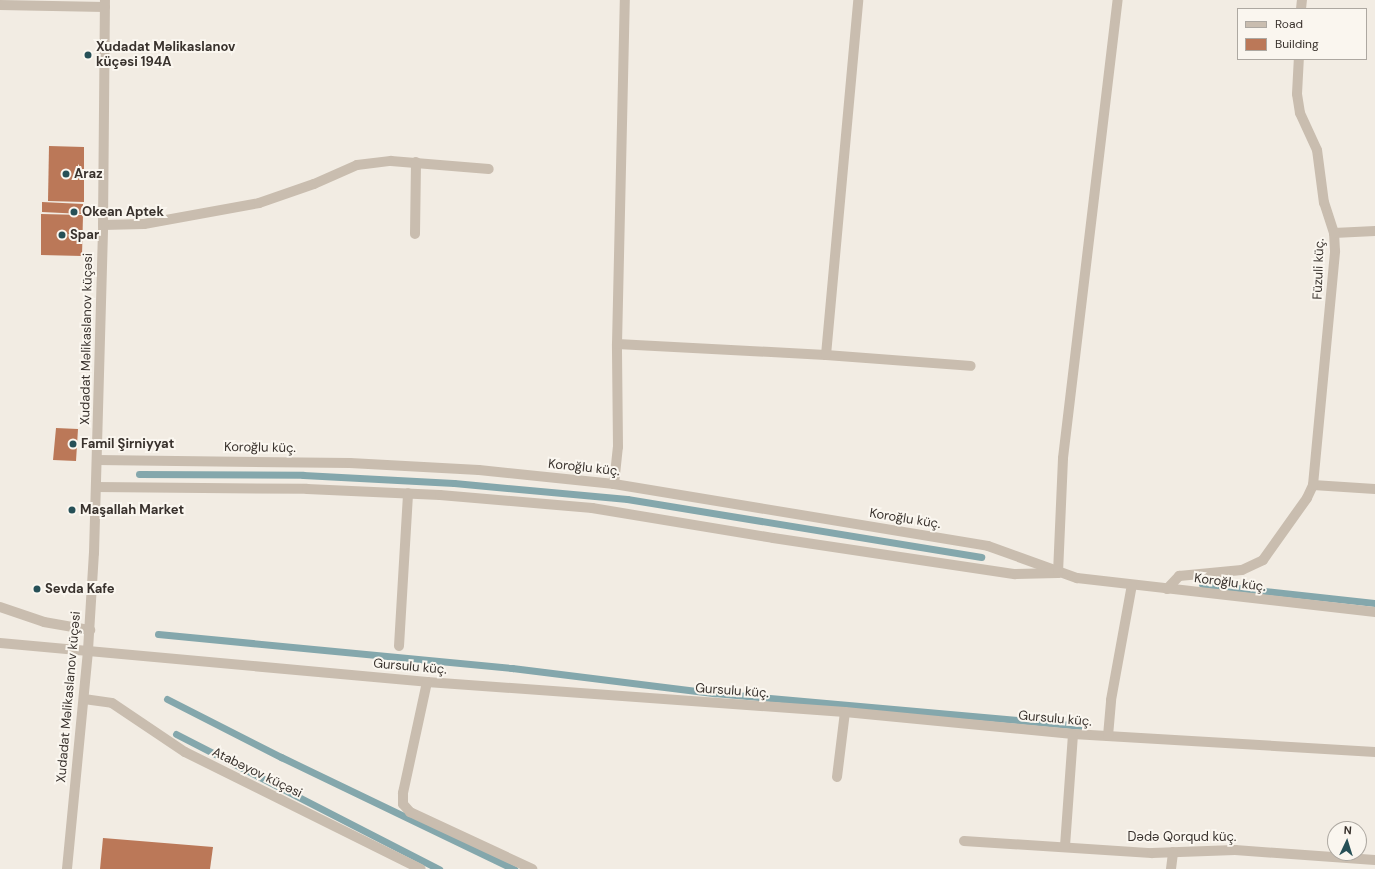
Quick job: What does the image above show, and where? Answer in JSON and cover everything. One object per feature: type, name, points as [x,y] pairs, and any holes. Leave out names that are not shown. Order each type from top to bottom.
[{"type":"street","points":[[614,484],[618,447],[617,344],[625,0]]},
{"type":"street","points":[[826,355],[858,0]]},
{"type":"street","points":[[1058,573],[1063,458],[1118,0]]},
{"type":"street","points":[[0,5],[105,3]]},
{"type":"street","name":"Xudadat Məlikaslanov küçəsi","points":[[67,869],[90,630],[98,460],[103,226],[105,3]]},
{"type":"street","name":"Füzuli küç.","points":[[1299,60],[1297,94],[1300,113],[1317,150],[1324,203],[1334,233],[1334,275],[1313,485]]},
{"type":"street","points":[[103,226],[144,224],[197,216],[259,203],[314,184],[357,165],[390,161],[489,169]]},
{"type":"street","points":[[415,234],[416,162]]},
{"type":"street","points":[[1334,233],[1375,231]]},
{"type":"street","points":[[617,344],[826,355],[971,366]]},
{"type":"street","name":"Koroğlu küç.","points":[[98,460],[350,463],[479,470],[614,484],[988,546],[1058,573],[1077,578],[1375,612]]},
{"type":"street","points":[[1167,589],[1178,576],[1242,570],[1263,560],[1307,498],[1313,485],[1375,489]]},
{"type":"street","name":"Koroğlu küç.","points":[[96,487],[307,489],[408,493],[592,508],[1015,574],[1058,573]]},
{"type":"street","points":[[399,646],[408,493]]},
{"type":"street","points":[[1108,736],[1113,693],[1132,585]]},
{"type":"street","points":[[0,607],[44,622],[90,630]]},
{"type":"street","name":"Gursulu küç.","points":[[0,643],[427,682],[845,712],[1073,734],[1375,752]]},
{"type":"street","points":[[427,682],[402,793],[403,804],[410,812],[532,869]]},
{"type":"street","name":"Atabəyov küçəsi","points":[[84,699],[116,706],[185,752],[421,869]]},
{"type":"street","points":[[837,777],[845,712]]},
{"type":"street","points":[[1065,846],[1073,734]]},
{"type":"street","name":"Dədə Qorqud küç.","points":[[964,841],[1173,852],[1235,850],[1375,860]]},
{"type":"street","points":[[1171,869],[1173,852]]},
{"type":"building","name":"Araz","points":[[49,146],[84,147],[84,202],[48,201]]},
{"type":"building","name":"Okean Aptek","points":[[42,202],[83,204],[83,214],[42,212]]},
{"type":"building","name":"Spar","points":[[41,214],[83,215],[82,256],[41,255]]},
{"type":"building","points":[[56,428],[78,429],[76,461],[53,460]]},
{"type":"building","points":[[103,838],[213,847],[210,869],[100,869]]},
{"type":"waterway","points":[[139,474],[303,475],[454,483],[627,499],[981,557]]},
{"type":"waterway","points":[[1202,584],[1375,603]]},
{"type":"waterway","points":[[158,634],[512,668],[714,693],[1083,726]]},
{"type":"waterway","points":[[167,699],[281,757],[514,869]]},
{"type":"waterway","points":[[176,734],[439,869]]},
{"type":"place","name":"Xudadat Məlikaslanov küçəsi 194A","points":[[88,55]]},
{"type":"place","name":"Araz","points":[[66,174]]},
{"type":"place","name":"Okean Aptek","points":[[74,212]]},
{"type":"place","name":"Spar","points":[[62,235]]},
{"type":"place","name":"Famil Şirniyyat","points":[[73,444]]},
{"type":"place","name":"Maşallah Market","points":[[72,510]]},
{"type":"place","name":"Sevda Kafe","points":[[37,589]]}]
